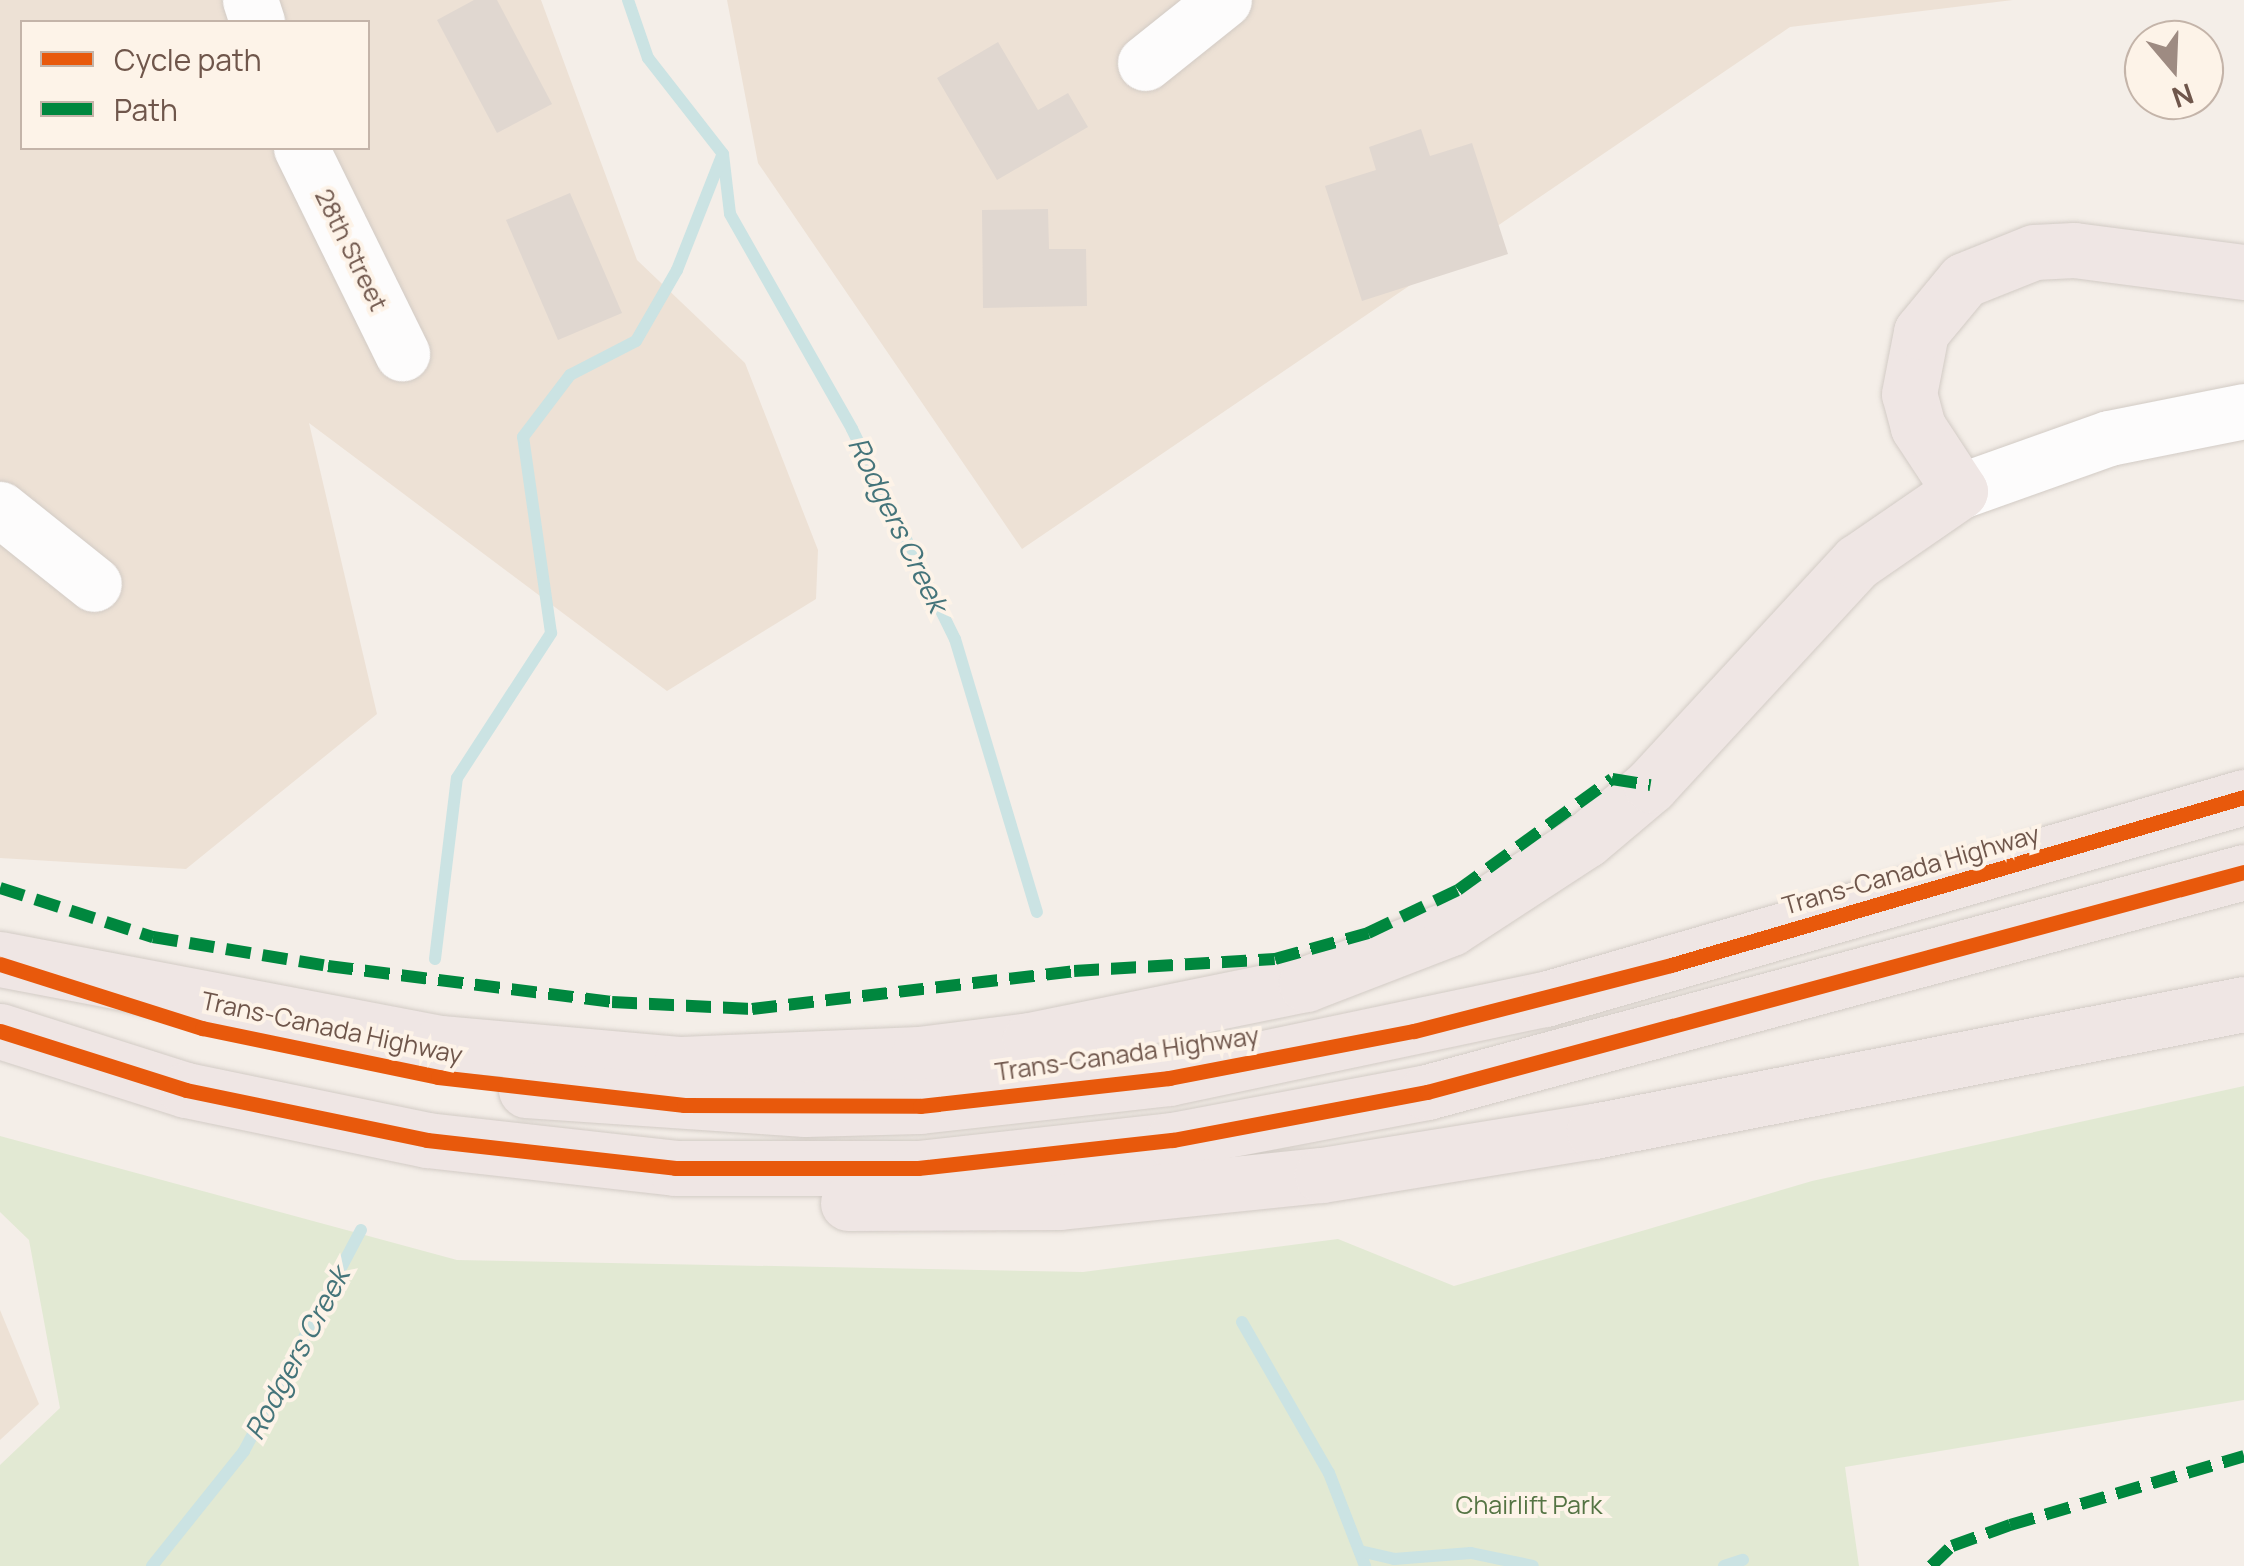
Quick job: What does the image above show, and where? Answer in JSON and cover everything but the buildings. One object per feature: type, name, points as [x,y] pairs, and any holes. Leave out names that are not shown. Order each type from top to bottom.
[{"type":"highway","points":[[0,961],[440,1043],[680,1064],[919,1054],[1223,1006],[1378,960],[1517,890],[1650,785],[1856,562],[1960,491],[1918,427],[1909,394],[1921,332],[1964,280],[2034,252],[2074,250],[2244,272]]},
{"type":"highway","name":"Trans-Canada Highway","points":[[0,961],[202,1028],[438,1077],[684,1105],[920,1106],[1169,1078],[1414,1031],[1724,950],[2244,797]]},
{"type":"highway","points":[[544,1158],[838,1170],[1173,1140],[1558,1060],[2244,872]]},
{"type":"highway","points":[[0,1031],[186,1090],[544,1158],[804,1201],[951,1206],[1198,1190],[1594,1131],[2244,1004]]},
{"type":"street","points":[[1145,64],[1224,0]]},
{"type":"street","name":"28th Street","points":[[302,150],[402,353]]},
{"type":"street","points":[[1960,491],[2109,438],[2244,411]]},
{"type":"street","points":[[0,510],[94,584]]},
{"type":"shaded area","points":[[0,0],[541,0],[637,260],[745,363],[818,550],[816,599],[667,691],[309,423],[377,714],[186,869],[0,858]]},
{"type":"shaded area","points":[[727,0],[2013,0],[1790,27],[1022,549],[758,163]]},
{"type":"shaded area","points":[[0,1310],[39,1404],[0,1440]]},
{"type":"green space","name":"Chairlift Park","points":[[2244,1086],[2244,1400],[1845,1467],[1859,1566],[0,1566],[0,1465],[60,1408],[29,1240],[0,1212],[0,1136],[457,1260],[1083,1272],[1338,1239],[1454,1286],[1812,1181]]},
{"type":"waterway","name":"Rodgers Creek","points":[[628,0],[648,58],[723,154],[730,214],[852,429],[955,639],[1037,912]]},
{"type":"waterway","name":"Rodgers Creek","points":[[435,959],[457,778],[551,633],[523,437],[570,375],[636,341],[677,270],[722,156]]},
{"type":"waterway","name":"Rodgers Creek","points":[[152,1566],[244,1451],[361,1230]]},
{"type":"waterway","name":"Rodgers Creek","points":[[1242,1322],[1329,1473],[1365,1566]]},
{"type":"waterway","points":[[1360,1551],[1394,1559],[1471,1553],[1533,1566]]},
{"type":"waterway","points":[[1724,1566],[1743,1560]]},
{"type":"marked path","points":[[0,888],[153,937],[328,966],[612,1002],[752,1009],[1074,971],[1275,959],[1368,933],[1458,890],[1612,779],[1651,785]]},
{"type":"marked path","points":[[1931,1566],[1952,1546],[2010,1525],[2244,1456]]},
{"type":"cycle path","points":[[0,964],[202,1028],[438,1077],[684,1105],[920,1106],[1169,1078],[1414,1031],[1671,965],[2244,797]]},
{"type":"cycle path","points":[[0,1031],[186,1090],[427,1140],[675,1168],[918,1168],[1173,1140],[1427,1092],[2244,872]]}]
